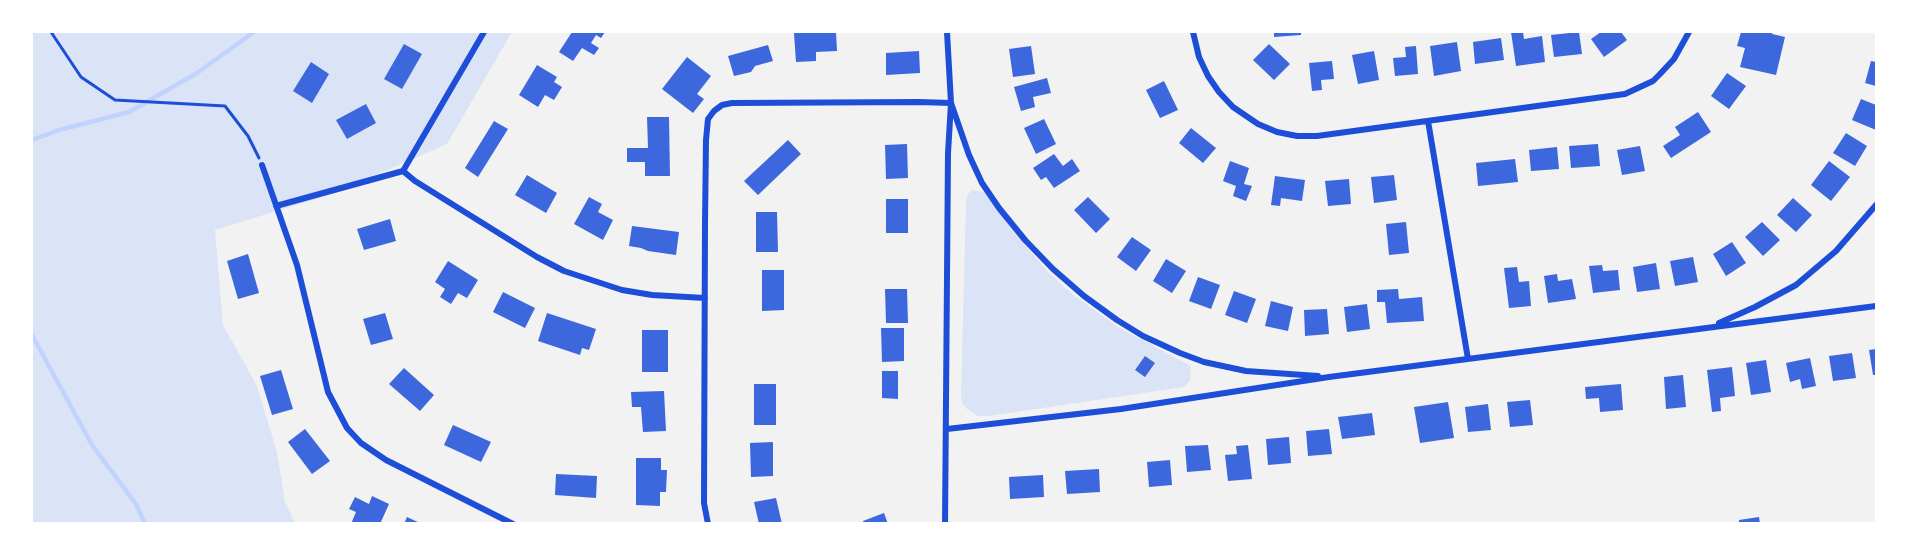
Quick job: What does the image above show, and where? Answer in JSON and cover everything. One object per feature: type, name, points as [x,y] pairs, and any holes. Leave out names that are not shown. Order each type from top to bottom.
[{"type":"street","points":[[276,206],[403,171],[484,32]]},
{"type":"street","points":[[945,524],[948,153],[951,103],[947,32]]},
{"type":"street","points":[[1193,32],[1199,57],[1208,75],[1219,92],[1240,114],[1277,132],[1297,136],[1317,136],[1625,94],[1635,91],[1660,74],[1674,59],[1689,32]]},
{"type":"street","points":[[708,524],[704,503],[708,119],[722,105],[732,103],[951,103]]},
{"type":"street","points":[[951,103],[969,155],[982,183],[999,208],[1024,240],[1053,269],[1117,320],[1161,345],[1204,362],[1246,371],[1329,377]]},
{"type":"street","points":[[1428,121],[1468,359]]},
{"type":"street","points":[[262,165],[297,265],[328,392],[347,428],[361,442],[386,460],[513,524]]},
{"type":"street","points":[[403,171],[516,245],[564,271],[622,290],[652,295],[705,298]]},
{"type":"street","points":[[1713,326],[1796,285],[1836,251],[1876,205]]},
{"type":"street","points":[[947,429],[1121,409],[1329,377],[1876,306]]},
{"type":"path","points":[[51,32],[81,77],[114,100],[225,106],[248,136],[262,165]]},
{"type":"shaded area","points":[[32,32],[512,32],[447,144],[335,193],[215,230],[223,325],[257,386],[277,452],[285,502],[295,523],[32,523]]},
{"type":"shaded area","points":[[972,190],[989,193],[1010,228],[1049,273],[1072,294],[1118,327],[1191,366],[1190,381],[1184,387],[989,416],[978,416],[968,410],[962,403],[961,395],[966,200]]},
{"type":"building","points":[[572,32],[605,32],[601,38],[596,35],[591,43],[599,48],[594,55],[582,48],[573,61],[559,52]]},
{"type":"building","points":[[836,32],[837,51],[816,52],[816,61],[796,62],[794,33]]},
{"type":"building","points":[[1274,32],[1301,32],[1301,35],[1274,37]]},
{"type":"building","points":[[1511,32],[1523,32],[1524,39],[1542,36],[1545,62],[1516,66]]},
{"type":"building","points":[[1579,32],[1582,54],[1554,57],[1551,35]]},
{"type":"building","points":[[1601,32],[1621,32],[1627,40],[1604,57],[1591,39]]},
{"type":"building","points":[[1741,32],[1772,32],[1772,34],[1785,37],[1776,75],[1740,67],[1745,48],[1737,46]]},
{"type":"building","points":[[1501,38],[1504,60],[1475,64],[1473,42]]},
{"type":"building","points":[[1457,42],[1461,71],[1434,76],[1430,46]]},
{"type":"building","points":[[404,44],[422,54],[402,89],[384,79]]},
{"type":"building","points":[[1269,44],[1290,64],[1274,80],[1253,60]]},
{"type":"building","points":[[768,45],[773,61],[755,66],[751,72],[734,76],[728,56]]},
{"type":"building","points":[[1031,46],[1035,74],[1013,77],[1009,49]]},
{"type":"building","points":[[1416,46],[1418,74],[1395,76],[1393,58],[1406,57],[1405,47]]},
{"type":"building","points":[[919,51],[920,73],[886,75],[886,53]]},
{"type":"building","points":[[1374,51],[1379,80],[1358,84],[1352,55]]},
{"type":"building","points":[[687,57],[711,76],[697,94],[704,99],[693,113],[662,89]]},
{"type":"building","points":[[1332,61],[1334,79],[1321,80],[1322,90],[1312,91],[1309,63]]},
{"type":"building","points":[[1871,61],[1876,62],[1876,86],[1865,83]]},
{"type":"building","points":[[311,62],[329,74],[312,103],[293,91]]},
{"type":"building","points":[[537,65],[557,77],[554,82],[562,87],[554,100],[545,95],[538,107],[519,95]]},
{"type":"building","points":[[1727,73],[1746,86],[1729,109],[1711,96]]},
{"type":"building","points":[[1047,78],[1051,93],[1033,97],[1035,107],[1021,111],[1014,87]]},
{"type":"building","points":[[1164,81],[1178,110],[1160,118],[1146,90]]},
{"type":"building","points":[[1861,99],[1876,105],[1876,130],[1852,120]]},
{"type":"building","points":[[366,104],[376,123],[347,139],[336,120]]},
{"type":"building","points":[[1698,112],[1711,132],[1671,158],[1663,146],[1680,135],[1675,127]]},
{"type":"building","points":[[647,117],[669,117],[670,176],[645,176],[645,162],[627,162],[627,148],[648,148]]},
{"type":"building","points":[[1044,119],[1056,144],[1036,154],[1024,128]]},
{"type":"building","points":[[494,121],[508,129],[478,177],[465,168]]},
{"type":"building","points":[[1191,128],[1216,148],[1203,163],[1179,143]]},
{"type":"building","points":[[1846,133],[1867,146],[1855,166],[1833,153]]},
{"type":"building","points":[[788,140],[801,154],[758,195],[744,181]]},
{"type":"building","points":[[907,144],[908,178],[886,179],[885,145]]},
{"type":"building","points":[[1598,144],[1600,166],[1571,168],[1569,146]]},
{"type":"building","points":[[1640,146],[1645,171],[1622,175],[1617,150]]},
{"type":"building","points":[[1557,147],[1559,169],[1531,171],[1529,150]]},
{"type":"building","points":[[1054,154],[1063,166],[1072,159],[1080,171],[1054,188],[1046,177],[1041,180],[1033,168]]},
{"type":"building","points":[[1515,159],[1518,182],[1478,186],[1476,163]]},
{"type":"building","points":[[1230,161],[1249,168],[1244,184],[1252,186],[1246,201],[1233,196],[1236,186],[1223,181]]},
{"type":"building","points":[[1829,161],[1850,177],[1831,201],[1811,185]]},
{"type":"building","points":[[527,175],[557,193],[546,213],[515,195]]},
{"type":"building","points":[[1394,175],[1397,200],[1374,203],[1371,177]]},
{"type":"building","points":[[1275,176],[1305,180],[1302,201],[1281,198],[1280,206],[1271,205]]},
{"type":"building","points":[[1349,179],[1351,204],[1328,206],[1325,181]]},
{"type":"building","points":[[589,197],[602,204],[598,212],[613,220],[603,240],[574,224]]},
{"type":"building","points":[[1088,197],[1110,219],[1096,233],[1074,210]]},
{"type":"building","points":[[1793,198],[1812,215],[1796,232],[1777,215]]},
{"type":"building","points":[[886,199],[908,199],[908,233],[886,233]]},
{"type":"building","points":[[756,212],[777,212],[778,252],[756,252]]},
{"type":"building","points":[[390,219],[396,241],[364,250],[357,229]]},
{"type":"building","points":[[1406,222],[1409,253],[1389,255],[1386,224]]},
{"type":"building","points":[[1762,222],[1780,240],[1763,256],[1745,237]]},
{"type":"building","points":[[632,226],[679,232],[676,255],[629,246]]},
{"type":"building","points":[[1132,237],[1151,250],[1136,271],[1117,257]]},
{"type":"building","points":[[1732,242],[1746,263],[1726,276],[1713,254]]},
{"type":"building","points":[[248,254],[259,293],[238,299],[227,261]]},
{"type":"building","points":[[1693,257],[1698,282],[1675,286],[1670,261]]},
{"type":"building","points":[[1166,259],[1186,271],[1172,293],[1153,281]]},
{"type":"building","points":[[448,261],[478,280],[467,298],[458,293],[451,304],[440,297],[445,289],[435,282]]},
{"type":"building","points":[[1656,263],[1660,289],[1637,292],[1633,267]]},
{"type":"building","points":[[1602,265],[1603,271],[1618,270],[1620,290],[1593,293],[1589,266]]},
{"type":"building","points":[[1517,267],[1519,282],[1529,281],[1531,306],[1509,308],[1504,268]]},
{"type":"building","points":[[762,270],[784,270],[784,310],[762,311]]},
{"type":"building","points":[[1557,274],[1558,281],[1572,279],[1576,299],[1548,303],[1544,276]]},
{"type":"building","points":[[1198,277],[1220,285],[1211,309],[1189,301]]},
{"type":"building","points":[[885,289],[907,289],[908,323],[886,323]]},
{"type":"building","points":[[1398,289],[1399,299],[1422,297],[1424,321],[1387,323],[1385,302],[1377,302],[1377,290]]},
{"type":"building","points":[[1234,291],[1256,299],[1247,323],[1225,315]]},
{"type":"building","points":[[503,292],[535,308],[525,328],[493,312]]},
{"type":"building","points":[[1271,301],[1293,307],[1288,331],[1265,326]]},
{"type":"building","points":[[1367,304],[1370,329],[1347,332],[1344,307]]},
{"type":"building","points":[[1327,309],[1329,334],[1305,336],[1304,310]]},
{"type":"building","points":[[385,313],[393,339],[371,345],[363,319]]},
{"type":"building","points":[[547,313],[596,329],[589,350],[582,348],[580,355],[538,341]]},
{"type":"building","points":[[881,328],[904,328],[904,361],[882,362]]},
{"type":"building","points":[[642,330],[668,330],[668,372],[642,372]]},
{"type":"building","points":[[1876,349],[1876,375],[1873,375],[1869,350]]},
{"type":"building","points":[[1852,353],[1856,378],[1833,381],[1829,356]]},
{"type":"building","points":[[1145,356],[1155,363],[1145,377],[1135,370]]},
{"type":"building","points":[[1810,358],[1816,386],[1802,389],[1800,379],[1790,382],[1786,363]]},
{"type":"building","points":[[1766,360],[1771,392],[1751,395],[1746,363]]},
{"type":"building","points":[[1732,367],[1735,396],[1720,398],[1721,411],[1712,412],[1707,370]]},
{"type":"building","points":[[404,368],[434,395],[420,411],[389,384]]},
{"type":"building","points":[[281,370],[293,409],[272,415],[260,376]]},
{"type":"building","points":[[882,371],[898,371],[898,399],[882,398]]},
{"type":"building","points":[[1683,375],[1686,407],[1666,409],[1664,377]]},
{"type":"building","points":[[754,384],[776,384],[776,425],[754,425]]},
{"type":"building","points":[[1621,384],[1623,410],[1600,412],[1599,398],[1586,399],[1585,387]]},
{"type":"building","points":[[664,391],[666,431],[643,432],[641,407],[632,407],[631,392]]},
{"type":"building","points":[[1530,400],[1533,425],[1510,427],[1507,402]]},
{"type":"building","points":[[1448,402],[1454,438],[1420,443],[1414,407]]},
{"type":"building","points":[[1488,404],[1491,430],[1468,432],[1465,407]]},
{"type":"building","points":[[1372,413],[1375,435],[1342,439],[1338,417]]},
{"type":"building","points":[[453,425],[491,442],[481,462],[444,445]]},
{"type":"building","points":[[305,429],[330,461],[312,474],[288,442]]},
{"type":"building","points":[[1329,429],[1332,454],[1308,456],[1306,431]]},
{"type":"building","points":[[1289,437],[1291,463],[1268,465],[1266,439]]},
{"type":"building","points":[[773,442],[773,476],[751,477],[750,443]]},
{"type":"building","points":[[1208,445],[1211,470],[1187,472],[1185,446]]},
{"type":"building","points":[[1248,445],[1252,479],[1228,481],[1225,455],[1237,454],[1236,446]]},
{"type":"building","points":[[636,458],[661,458],[661,470],[667,470],[666,492],[660,492],[660,506],[636,505]]},
{"type":"building","points":[[1170,460],[1172,485],[1149,487],[1147,462]]},
{"type":"building","points":[[1099,469],[1100,492],[1067,494],[1065,471]]},
{"type":"building","points":[[556,474],[597,476],[596,498],[555,495]]},
{"type":"building","points":[[1043,475],[1044,497],[1010,499],[1009,477]]},
{"type":"building","points":[[372,496],[389,504],[380,524],[351,524],[356,512],[349,509],[355,497],[369,504]]},
{"type":"building","points":[[776,498],[782,524],[759,524],[754,502]]},
{"type":"building","points":[[884,513],[888,524],[864,524],[863,521]]},
{"type":"building","points":[[407,517],[422,524],[404,524]]},
{"type":"building","points":[[1759,517],[1760,524],[1739,524],[1739,520]]},
{"type":"waterway","points":[[32,140],[59,130],[129,112],[197,73],[254,32]]},
{"type":"waterway","points":[[32,335],[92,445],[136,504],[145,524]]}]
